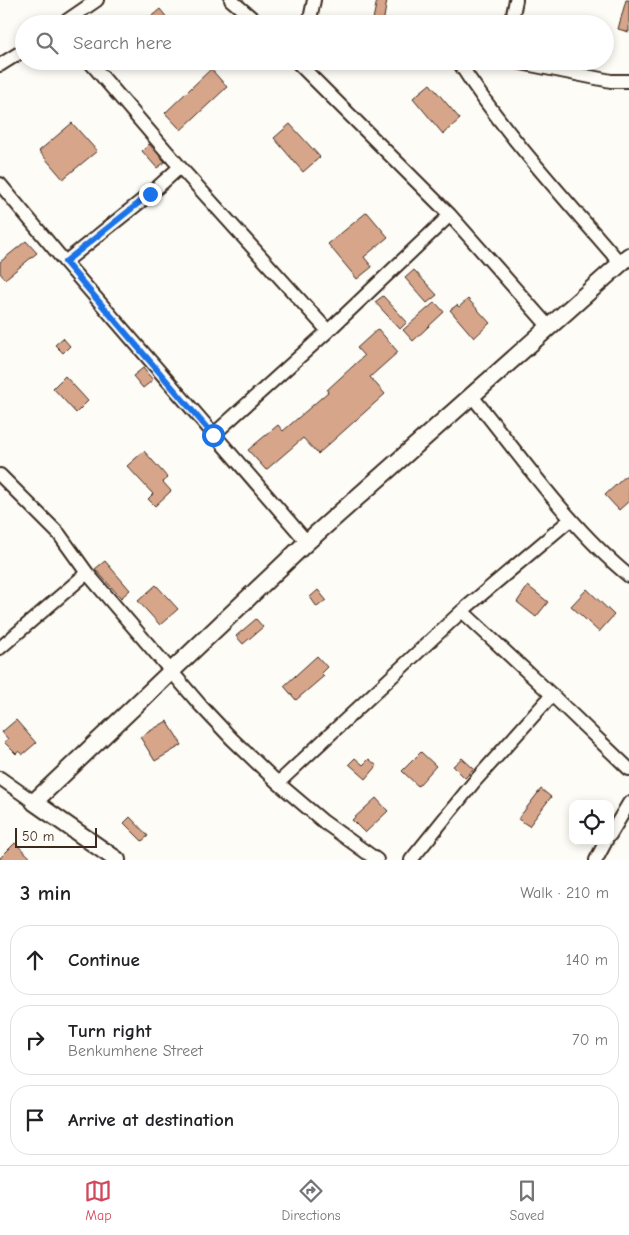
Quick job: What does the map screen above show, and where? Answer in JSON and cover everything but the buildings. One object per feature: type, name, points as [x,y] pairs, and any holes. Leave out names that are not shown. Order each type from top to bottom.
[{"type":"street","points":[[75,15],[97,0]]},
{"type":"street","points":[[231,0],[248,15]]},
{"type":"street","points":[[311,15],[314,0]]},
{"type":"street","points":[[513,15],[516,0]]},
{"type":"street","points":[[0,65],[15,56]]},
{"type":"street","points":[[97,70],[180,167],[328,331]]},
{"type":"street","points":[[305,70],[450,215],[549,327]]},
{"type":"street","points":[[34,802],[307,542],[624,260],[498,120],[464,70]]},
{"type":"street","points":[[556,70],[612,81],[629,81]]},
{"type":"street","points":[[65,262],[150,194],[180,167]]},
{"type":"street","points":[[0,184],[213,435],[307,542]]},
{"type":"street","points":[[213,435],[328,331],[450,215]]},
{"type":"street","points":[[471,395],[571,519],[612,562],[629,576]]},
{"type":"street","points":[[0,475],[59,534],[87,572],[200,706],[232,740],[324,822],[377,860]]},
{"type":"street","points":[[278,783],[462,611],[571,519]]},
{"type":"street","points":[[0,648],[87,572]]},
{"type":"street","points":[[462,611],[629,769]]},
{"type":"street","points":[[411,860],[474,782],[552,695]]},
{"type":"street","points":[[0,778],[117,860]]},
{"type":"street","points":[[614,828],[629,803]]},
{"type":"street","points":[[596,860],[604,845]]},
{"type":"route","points":[[150,194],[65,262],[213,435]]}]
